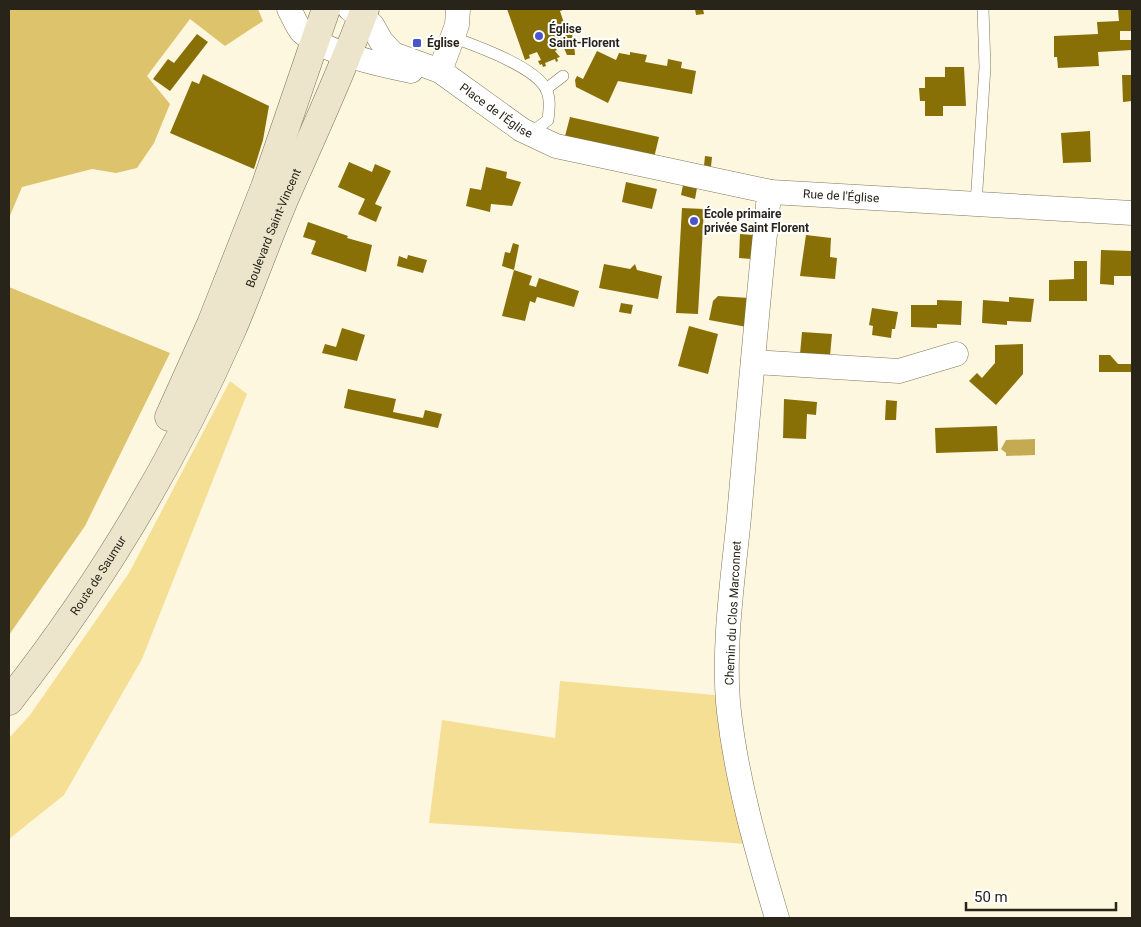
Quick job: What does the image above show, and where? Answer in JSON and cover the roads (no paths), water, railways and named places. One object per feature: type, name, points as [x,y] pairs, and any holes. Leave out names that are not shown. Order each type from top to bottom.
[{"type":"main road","name":"Boulevard Saint-Vincent","points":[[168,440],[265,187],[326,9]]},
{"type":"main road","name":"Boulevard Saint-Vincent","points":[[168,440],[230,332],[286,195],[348,55],[359,12]]},
{"type":"main road","name":"Route de Saumur","points":[[9,677],[94,560],[168,440]]},
{"type":"main road","name":"Route de Saumur","points":[[9,701],[106,568],[168,440]]},
{"type":"street","points":[[289,9],[302,32],[314,40],[348,55],[423,73],[440,71],[457,25],[458,9]]},
{"type":"street","name":"Place de l'Église","points":[[359,12],[372,25],[381,41],[394,54],[440,71],[497,114],[529,134],[556,146]]},
{"type":"street","name":"Rue de l'Église","points":[[556,146],[771,192],[1132,213]]},
{"type":"street","name":"Chemin du Clos Marconnet","points":[[771,192],[768,205],[753,362],[727,669],[728,704],[740,776],[776,918]]},
{"type":"street","points":[[753,362],[900,371],[956,354]]},
{"type":"lane","points":[[976,204],[985,67],[983,9]]},
{"type":"lane","points":[[452,37],[488,50],[520,67],[537,78],[546,89],[549,100],[548,120],[529,134]]},
{"type":"lane","points":[[546,89],[563,76]]},
{"type":"place","name":"Église Saint-Florent","points":[[539,36]]},
{"type":"place","name":"Église","points":[[417,43]]},
{"type":"place","name":"École primaire privée Saint Florent","points":[[694,221]]}]
